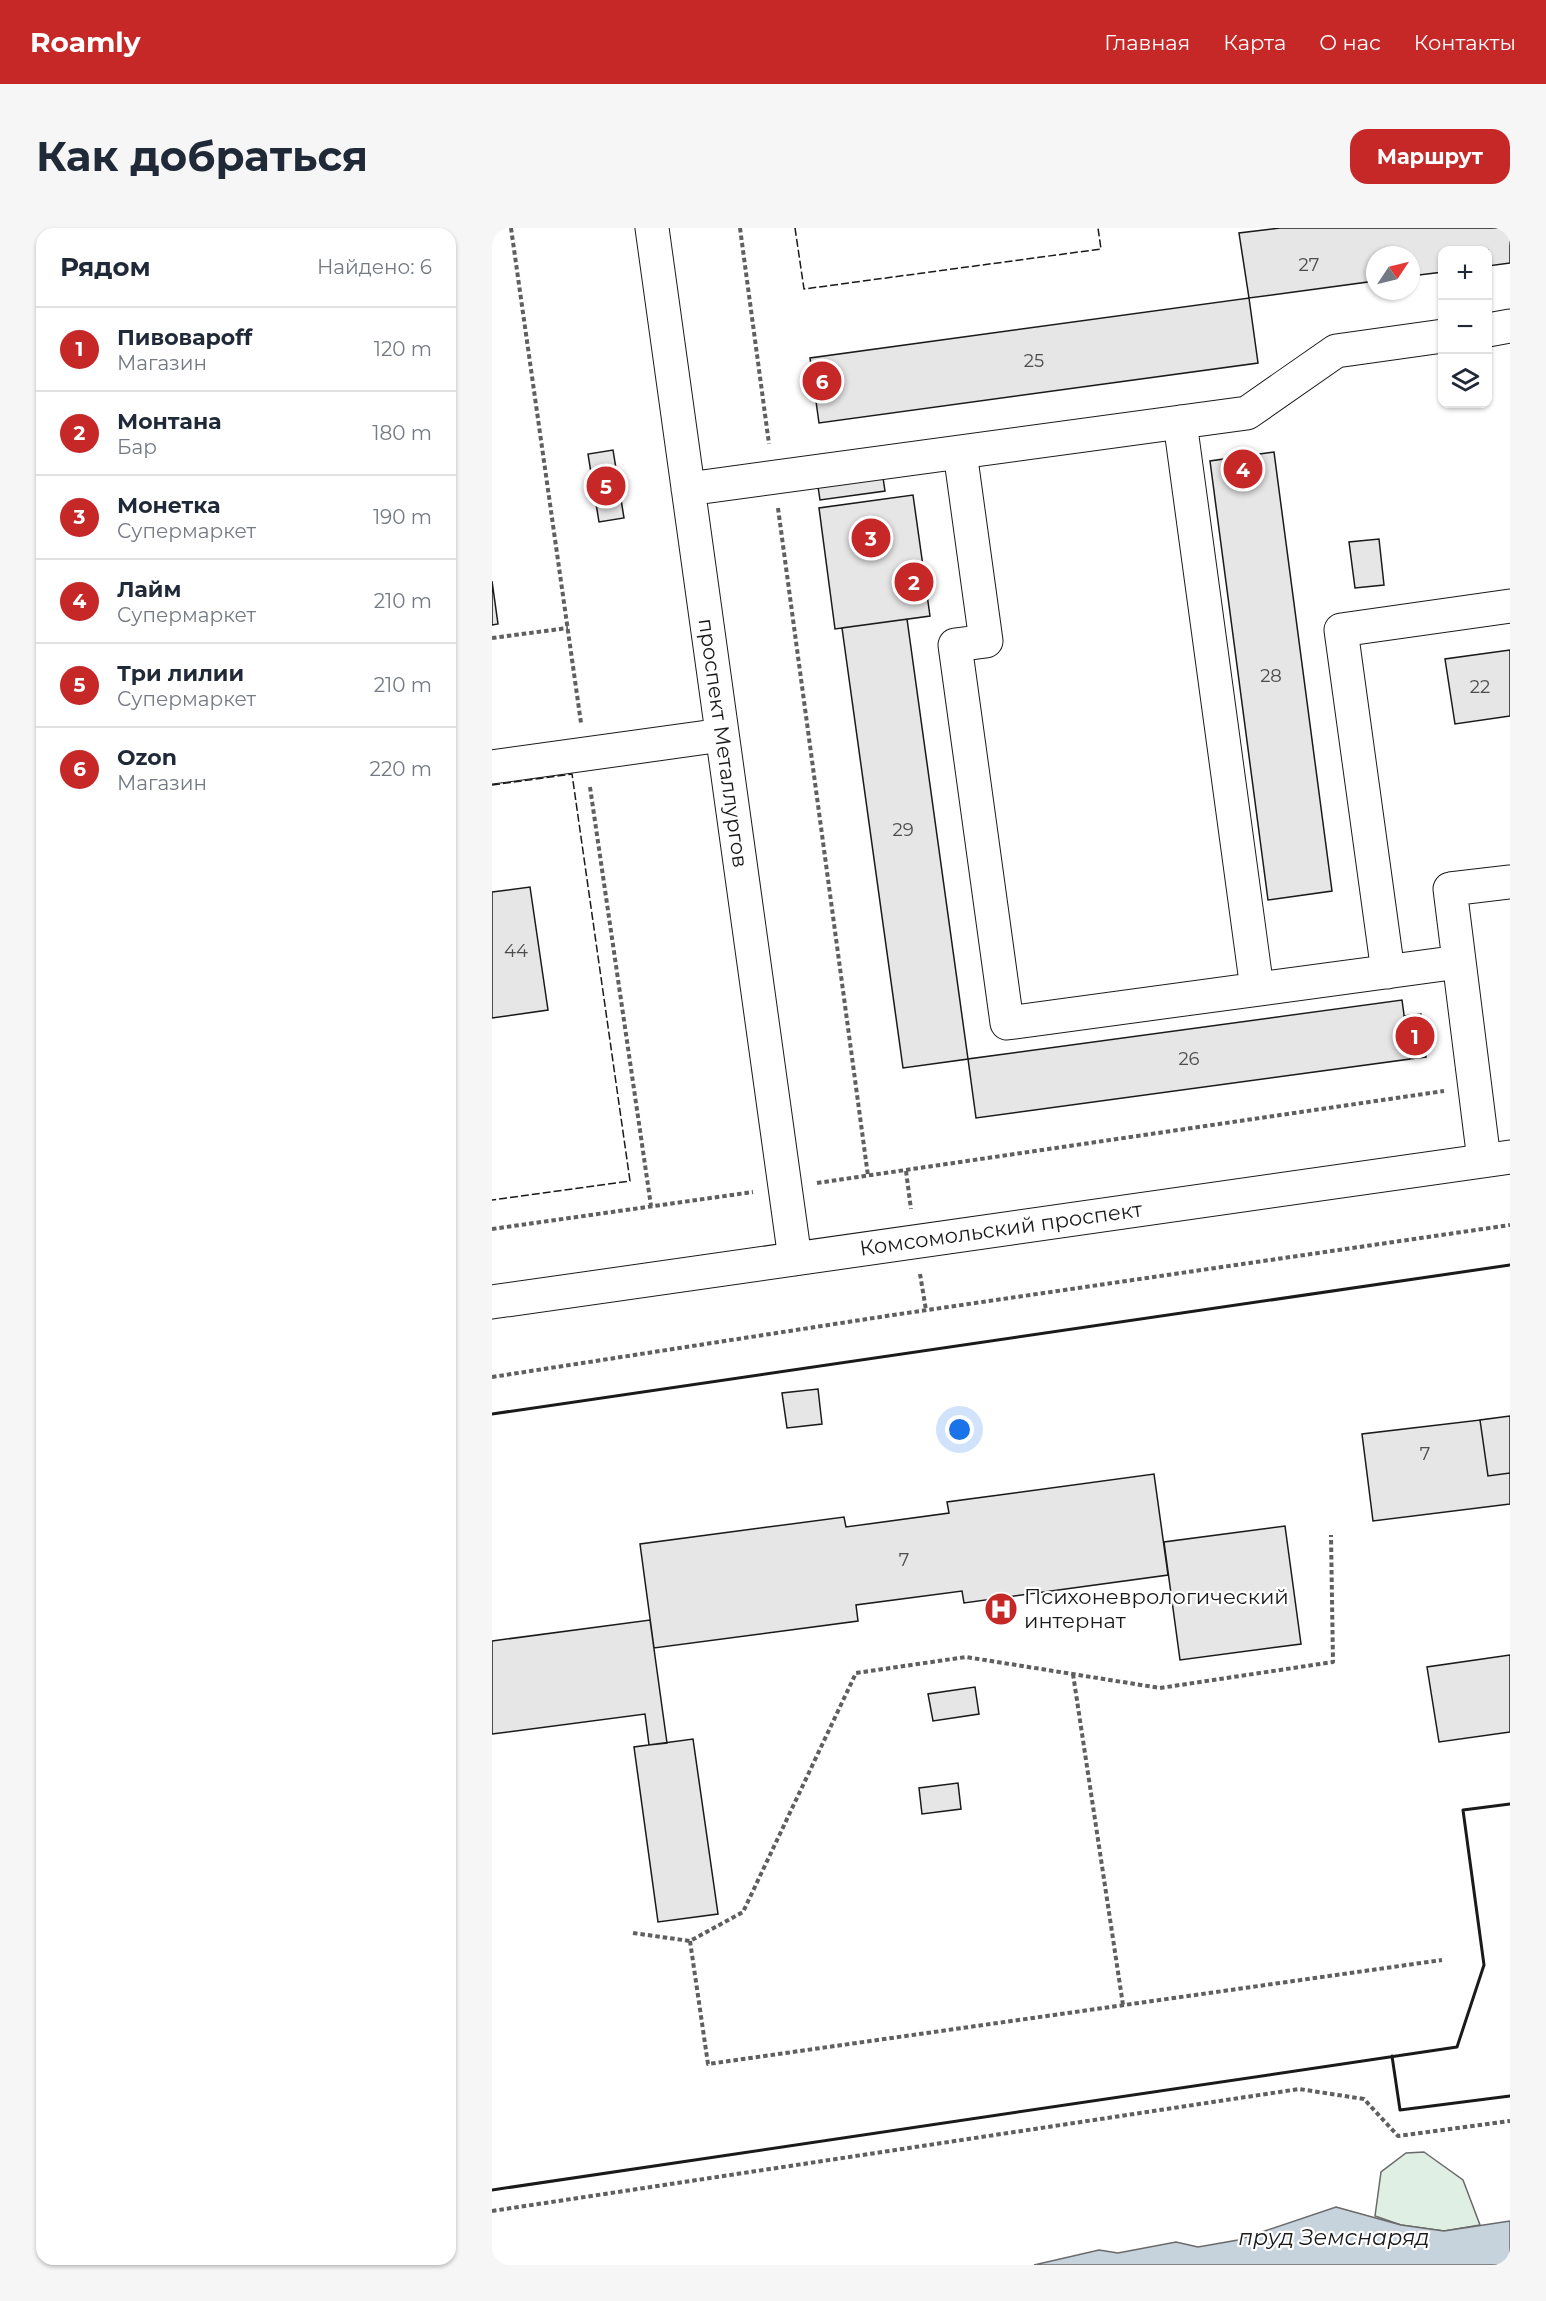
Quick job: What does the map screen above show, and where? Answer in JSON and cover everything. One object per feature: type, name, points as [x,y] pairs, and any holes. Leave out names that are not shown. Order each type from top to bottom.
[{"type":"street","name":"проспект Металлургов","points":[[652,228],[795,1259]]},
{"type":"street","points":[[1492,329],[1510,326]]},
{"type":"street","points":[[688,489],[1247,413],[1336,351],[1438,337]]},
{"type":"street","points":[[1180,422],[1257,989]]},
{"type":"street","points":[[960,452],[986,641],[955,645],[1007,1023],[1459,962]]},
{"type":"street","points":[[1388,972],[1341,630],[1510,606]]},
{"type":"street","points":[[492,767],[722,735]]},
{"type":"street","points":[[1497,1159],[1475,1087],[1450,889],[1510,882]]},
{"type":"street","name":"Комсомольский проспект","points":[[492,1302],[1497,1159]]},
{"type":"path","points":[[511,228],[651,1206]]},
{"type":"path","points":[[740,228],[868,1176]]},
{"type":"path","points":[[492,638],[568,628]]},
{"type":"path","points":[[492,1229],[1475,1087]]},
{"type":"path","points":[[906,1171],[912,1215]]},
{"type":"path","points":[[492,1377],[926,1310],[1510,1225]]},
{"type":"path","points":[[920,1270],[926,1310]]},
{"type":"path","points":[[633,1933],[690,1941],[743,1912],[856,1673],[966,1657],[1160,1688],[1333,1662],[1331,1535]]},
{"type":"path","points":[[1073,1674],[1123,2005]]},
{"type":"path","points":[[690,1941],[708,2064],[1442,1960]]},
{"type":"path","points":[[492,2211],[1299,2089],[1364,2099],[1398,2136],[1510,2121]]},
{"type":"green space","points":[[1424,2152],[1463,2180],[1480,2225],[1444,2231],[1401,2225],[1375,2216],[1381,2172],[1406,2153]]},
{"type":"water","name":"пруд Земснаряд","points":[[1336,2207],[1401,2225],[1444,2231],[1510,2221],[1510,2265],[1034,2265],[1099,2250],[1118,2253],[1176,2242],[1198,2247],[1238,2240]]},
{"type":"building","points":[[1280,228],[1510,228],[1510,263],[1492,265],[1492,246],[1438,246],[1438,273],[1420,275],[1420,246],[1366,246],[1366,282],[1249,298],[1239,233]]},
{"type":"building","points":[[1249,298],[1258,363],[819,423],[810,358]]},
{"type":"building","points":[[613,450],[624,518],[599,522],[588,454]]},
{"type":"building","points":[[1274,452],[1332,891],[1268,900],[1210,461]]},
{"type":"building","points":[[882,471],[885,491],[820,500],[817,480]]},
{"type":"building","points":[[913,495],[930,616],[835,629],[819,508]]},
{"type":"building","points":[[1379,539],[1384,585],[1355,588],[1349,542]]},
{"type":"building","points":[[492,581],[498,624],[492,625]]},
{"type":"building","points":[[907,619],[968,1059],[903,1068],[842,628]]},
{"type":"building","points":[[1510,650],[1510,716],[1455,724],[1445,659]]},
{"type":"building","points":[[530,887],[548,1010],[492,1018],[492,892]]},
{"type":"building","points":[[1402,1000],[1410,1059],[976,1118],[968,1059]]},
{"type":"building","points":[[1421,1014],[1426,1057],[1410,1059],[1404,1016]]},
{"type":"building","points":[[818,1389],[822,1424],[787,1428],[782,1393]]},
{"type":"building","points":[[1510,1416],[1510,1473],[1488,1476],[1480,1420]]},
{"type":"building","points":[[1480,1420],[1488,1476],[1510,1473],[1510,1504],[1373,1521],[1362,1434]]},
{"type":"building","points":[[1154,1474],[1168,1575],[964,1603],[962,1591],[856,1605],[858,1621],[654,1648],[640,1544],[844,1517],[846,1527],[949,1513],[947,1502]]},
{"type":"building","points":[[1285,1526],[1301,1644],[1180,1660],[1164,1542]]},
{"type":"building","points":[[650,1620],[667,1743],[649,1745],[645,1714],[492,1734],[492,1641]]},
{"type":"building","points":[[1510,1655],[1510,1732],[1439,1742],[1427,1667]]},
{"type":"building","points":[[975,1687],[979,1714],[933,1721],[928,1694]]},
{"type":"building","points":[[693,1739],[718,1914],[658,1922],[634,1747]]},
{"type":"building","points":[[958,1783],[961,1809],[922,1814],[919,1788]]},
{"type":"fence","points":[[795,228],[804,289],[1101,249],[1098,228]]},
{"type":"fence","points":[[492,785],[572,774],[630,1181],[492,1200]]},
{"type":"wall","points":[[492,1414],[1510,1265]]},
{"type":"wall","points":[[492,2190],[1457,2047],[1484,1965],[1463,1810],[1510,1804]]},
{"type":"wall","points":[[1392,2056],[1400,2110],[1510,2096]]},
{"type":"place","name":"Ozon","points":[[822,381]]},
{"type":"place","name":"Лайм","points":[[1243,469]]},
{"type":"place","name":"Три лилии","points":[[606,486]]},
{"type":"place","name":"Монетка","points":[[871,538]]},
{"type":"place","name":"Монтана","points":[[914,582]]},
{"type":"place","name":"Пивовароff","points":[[1415,1036]]},
{"type":"place","name":"Психоневрологический интернат","points":[[1001,1609]]}]
